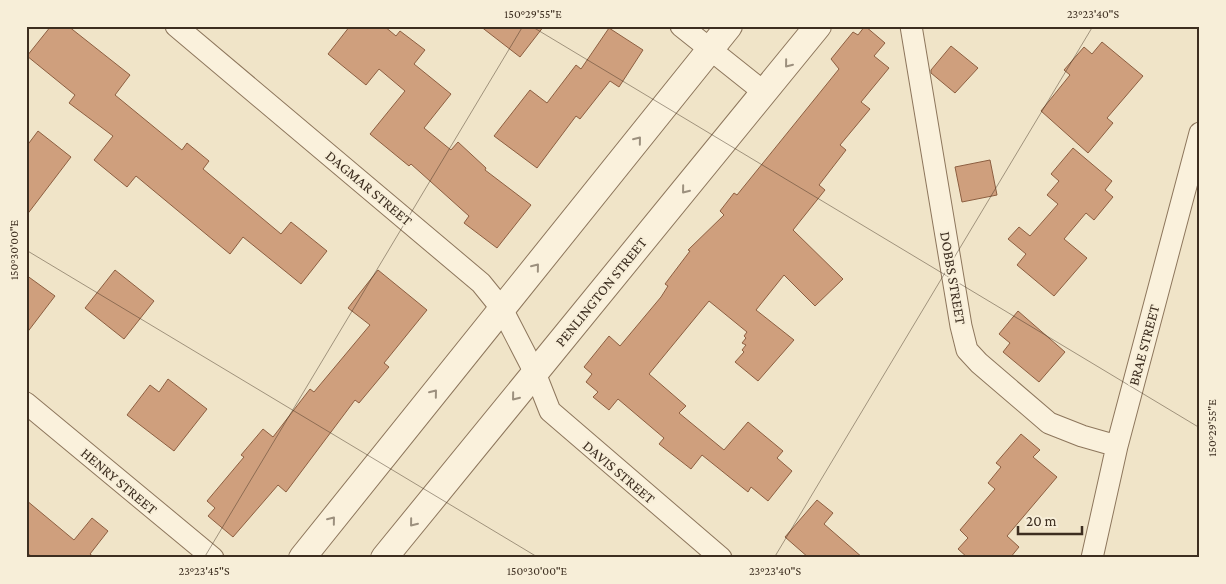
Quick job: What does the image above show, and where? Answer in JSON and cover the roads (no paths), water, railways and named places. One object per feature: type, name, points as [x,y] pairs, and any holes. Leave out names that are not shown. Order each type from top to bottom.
[{"type":"street","name":"DAGMAR STREET","points":[[176,26],[481,283],[502,309],[535,372]]},
{"type":"street","points":[[680,26],[765,93]]},
{"type":"street","points":[[302,558],[729,26]]},
{"type":"street","name":"PENLINGTON STREET","points":[[384,558],[818,26]]},
{"type":"street","name":"DOBBS STREET","points":[[911,26],[961,326],[967,350],[979,363],[1049,423],[1082,436],[1117,446]]},
{"type":"street","name":"BRAE STREET","points":[[1092,558],[1117,446],[1200,133]]},
{"type":"street","name":"DAVIS STREET","points":[[535,372],[550,411],[722,558]]},
{"type":"street","name":"HENRY STREET","points":[[26,403],[213,558]]}]
